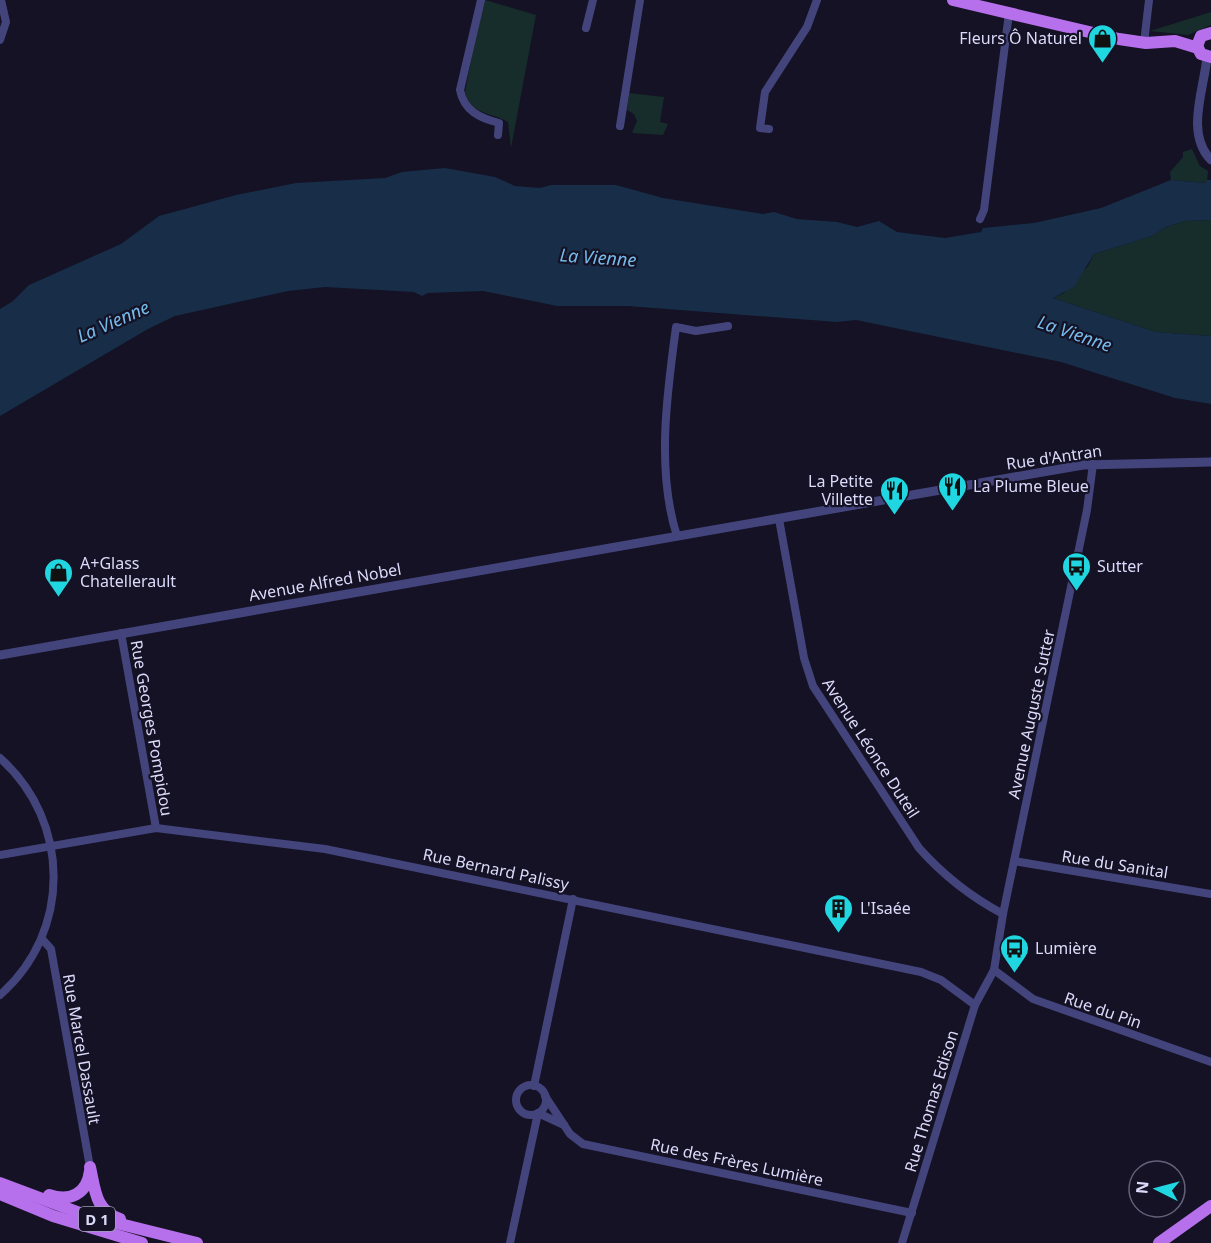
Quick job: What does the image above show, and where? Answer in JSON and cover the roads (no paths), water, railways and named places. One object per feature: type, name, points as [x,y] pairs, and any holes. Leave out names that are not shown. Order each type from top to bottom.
[{"type":"main road","points":[[953,0],[1143,40],[1207,42]]},
{"type":"main road","points":[[982,0],[1143,40]]},
{"type":"main road","points":[[0,1176],[45,1194],[66,1199],[82,1191],[89,1181],[90,1167]]},
{"type":"main road","points":[[90,1167],[97,1199],[106,1213],[198,1243]]},
{"type":"main road","name":"D 1","points":[[0,1183],[88,1216],[198,1243]]},
{"type":"main road","name":"D 1","points":[[0,1194],[75,1223],[142,1243]]},
{"type":"main road","points":[[1159,1243],[1211,1206]]},
{"type":"street","points":[[0,39],[6,22],[2,0]]},
{"type":"street","points":[[481,0],[460,90],[462,100],[471,111],[482,118],[500,123],[498,135]]},
{"type":"street","points":[[586,28],[593,0]]},
{"type":"street","points":[[620,126],[640,0]]},
{"type":"street","points":[[770,129],[760,128],[765,92],[807,27],[817,0]]},
{"type":"street","points":[[1143,40],[1149,0]]},
{"type":"street","points":[[980,219],[984,210],[1009,13]]},
{"type":"street","points":[[1207,42],[1197,131],[1208,157]]},
{"type":"street","points":[[677,536],[671,510],[666,461],[669,381],[676,327],[696,331],[728,326]]},
{"type":"street","name":"Rue d'Antran","points":[[655,540],[1093,464],[1211,462]]},
{"type":"street","name":"Avenue Auguste Sutter","points":[[994,970],[1003,914],[1088,510],[1093,464]]},
{"type":"street","name":"Avenue Léonce Duteil","points":[[779,519],[804,658],[813,686],[919,848],[971,896],[1003,914]]},
{"type":"street","name":"Avenue Alfred Nobel","points":[[0,655],[655,540]]},
{"type":"street","name":"Rue Georges Pompidou","points":[[121,633],[156,828]]},
{"type":"street","points":[[0,758],[27,787],[38,806],[52,846],[55,884],[51,910],[42,939],[20,975],[0,995]]},
{"type":"street","name":"Rue Bernard Palissy","points":[[0,855],[156,828],[325,849],[921,972],[941,980],[975,1005]]},
{"type":"street","name":"Rue du Sanital","points":[[1014,861],[1211,894]]},
{"type":"street","points":[[534,1086],[573,899]]},
{"type":"street","name":"Rue Marcel Dassault","points":[[42,939],[51,949],[90,1167]]},
{"type":"street","name":"Rue Thomas Edison","points":[[902,1243],[975,1005],[994,970]]},
{"type":"street","name":"Rue du Pin","points":[[994,970],[1041,1003],[1211,1062]]},
{"type":"street","points":[[510,1243],[538,1113],[543,1108],[544,1096],[534,1086]]},
{"type":"street","points":[[534,1086],[521,1090],[516,1102],[524,1113],[538,1113]]},
{"type":"street","name":"Rue des Frères Lumière","points":[[544,1096],[574,1139],[583,1144],[912,1213]]},
{"type":"street","name":"Rue des Frères Lumière","points":[[538,1113],[564,1125]]},
{"type":"water","name":"La Vienne","points":[[445,168],[495,177],[515,186],[540,188],[551,185],[616,185],[663,198],[763,214],[774,212],[797,219],[837,222],[857,227],[879,221],[897,232],[945,238],[981,232],[983,228],[1034,223],[1101,208],[1171,180],[1206,183],[1207,180],[1211,180],[1211,220],[1185,221],[1166,227],[1152,236],[1094,254],[1074,287],[1053,298],[1156,332],[1211,336],[1211,404],[1175,398],[1061,362],[856,320],[837,322],[628,306],[557,306],[483,291],[428,293],[422,296],[414,292],[325,287],[288,291],[175,316],[148,329],[0,416],[0,309],[13,301],[29,285],[121,244],[159,216],[236,195],[296,183],[385,178],[402,172]]},
{"type":"place","name":"Fleurs Ô Naturel","points":[[1103,64]]},
{"type":"place","name":"La Plume Bleue","points":[[952,512]]},
{"type":"place","name":"La Petite Villette","points":[[894,516]]},
{"type":"place","name":"Sutter","points":[[1076,592]]},
{"type":"place","name":"A+Glass Chatellerault","points":[[59,598]]},
{"type":"place","name":"L'Isaée","points":[[839,934]]},
{"type":"place","name":"Lumière","points":[[1014,974]]}]
